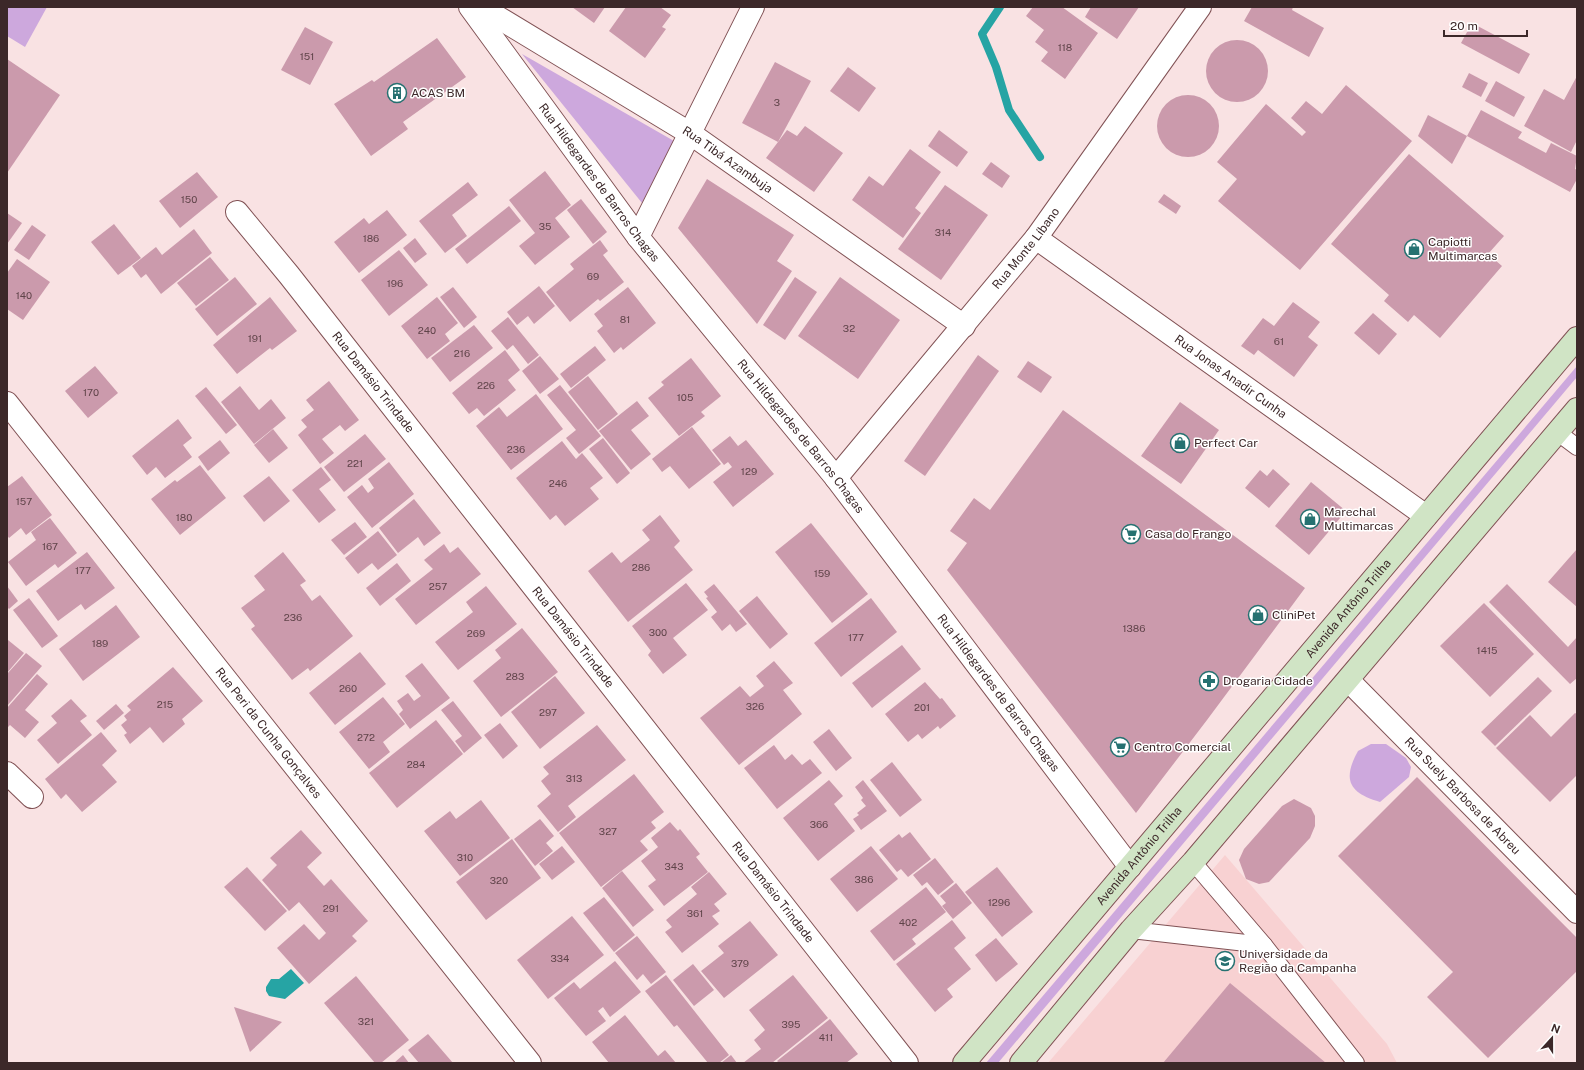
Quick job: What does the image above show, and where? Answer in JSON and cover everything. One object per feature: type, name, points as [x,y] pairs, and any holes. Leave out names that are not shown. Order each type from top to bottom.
[{"type":"main road","name":"Avenida Antônio Trilha","points":[[964,1063],[1577,338]]},
{"type":"main road","points":[[1020,1063],[1131,930],[1193,862],[1577,409]]},
{"type":"street","name":"Rua Hildegardes de Barros Chagas","points":[[470,7],[638,237],[836,478],[1130,867]]},
{"type":"street","name":"Rua Tibá Azambuja","points":[[481,7],[691,134],[964,326]]},
{"type":"street","points":[[638,237],[754,7]]},
{"type":"street","name":"Rua Monte Líbano","points":[[836,478],[1036,238],[1200,7]]},
{"type":"street","name":"Rua Damásio Trindade","points":[[237,212],[289,275],[908,1063]]},
{"type":"street","name":"Rua Jonas Anadir Cunha","points":[[1036,238],[1426,516]]},
{"type":"street","name":"Rua Peri da Cunha Gonçalves","points":[[7,403],[530,1063]]},
{"type":"street","name":"Rua Suely Barbosa de Abreu","points":[[1348,680],[1577,912]]},
{"type":"street","points":[[7,773],[32,796]]},
{"type":"lane","points":[[1556,432],[1577,447]]},
{"type":"lane","points":[[1193,862],[1264,946],[1356,1063]]},
{"type":"lane","points":[[1131,930],[1264,946]]},
{"type":"shaded area","points":[[7,7],[47,7],[25,47],[7,36]]},
{"type":"shaded area","points":[[522,54],[674,141],[642,203]]},
{"type":"shaded area","points":[[1577,366],[1577,377],[998,1063],[986,1063]]},
{"type":"shaded area","points":[[1371,744],[1386,744],[1406,758],[1411,767],[1409,777],[1380,802],[1355,790],[1351,784],[1350,778],[1350,770],[1358,751]]},
{"type":"shaded area","name":"Universidade da Região da Campanha","points":[[1225,855],[1387,1044],[1397,1063],[1048,1063]]},
{"type":"water","points":[[291,969],[304,983],[285,999],[269,996],[266,991],[266,987],[271,979],[279,979]]},
{"type":"building","points":[[572,7],[605,7],[594,23]]},
{"type":"building","points":[[626,7],[660,7],[671,15],[662,27],[666,29],[645,58],[609,31]]},
{"type":"building","points":[[1033,7],[1062,7],[1098,33],[1065,79],[1041,61],[1048,52],[1035,42],[1044,30],[1026,16]]},
{"type":"building","points":[[1091,7],[1139,7],[1117,39],[1085,17]]},
{"type":"building","points":[[1252,7],[1293,7],[1292,10],[1324,28],[1309,57],[1244,21]]},
{"type":"building","points":[[1472,23],[1530,54],[1519,74],[1461,43]]},
{"type":"building","points":[[305,27],[333,42],[310,85],[281,70]]},
{"type":"building","name":"ACAS BM","points":[[437,38],[466,77],[403,122],[408,129],[371,156],[334,104],[372,80],[374,82]]},
{"type":"building","points":[[1237,40],[1249,42],[1259,49],[1266,59],[1268,71],[1266,83],[1259,93],[1249,100],[1237,102],[1225,100],[1215,93],[1208,83],[1206,71],[1208,59],[1215,49],[1225,42]]},
{"type":"building","points":[[7,59],[60,95],[7,173]]},
{"type":"building","points":[[775,62],[811,81],[778,142],[742,123]]},
{"type":"building","points":[[848,67],[876,88],[859,112],[830,91]]},
{"type":"building","points":[[1469,73],[1488,83],[1481,97],[1462,87]]},
{"type":"building","points":[[1577,76],[1577,140],[1571,152],[1524,126],[1544,89],[1564,100]]},
{"type":"building","points":[[1496,81],[1525,97],[1514,117],[1485,101]]},
{"type":"building","points":[[1346,85],[1412,141],[1300,270],[1218,201],[1237,179],[1217,162],[1266,104],[1302,136],[1306,132],[1291,118],[1306,101],[1322,114]]},
{"type":"building","points":[[1188,95],[1200,97],[1210,104],[1217,114],[1219,126],[1217,138],[1210,148],[1200,155],[1188,157],[1176,155],[1166,148],[1159,138],[1157,126],[1159,114],[1166,104],[1176,97]]},
{"type":"building","points":[[1481,110],[1522,132],[1518,138],[1546,153],[1551,143],[1577,156],[1575,169],[1577,170],[1577,179],[1570,192],[1467,136]]},
{"type":"building","points":[[1428,115],[1467,136],[1452,164],[1418,136]]},
{"type":"building","points":[[805,126],[843,153],[814,192],[766,158],[787,130],[797,136]]},
{"type":"building","points":[[939,130],[968,152],[957,167],[928,146]]},
{"type":"building","points":[[910,149],[941,172],[915,208],[921,213],[903,238],[852,200],[869,176],[883,186]]},
{"type":"building","name":"Capiotti Multimarcas","points":[[1409,154],[1504,236],[1488,254],[1502,266],[1440,338],[1414,315],[1408,322],[1384,301],[1389,295],[1331,244]]},
{"type":"building","points":[[991,162],[1010,176],[1002,188],[982,174]]},
{"type":"building","points":[[545,171],[571,205],[555,218],[570,237],[535,265],[519,246],[535,233],[509,200]]},
{"type":"building","points":[[197,172],[218,197],[180,228],[159,201]]},
{"type":"building","points":[[707,179],[794,235],[777,261],[792,271],[757,324],[678,228]]},
{"type":"building","points":[[468,182],[478,195],[452,215],[467,236],[445,253],[419,221]]},
{"type":"building","points":[[945,185],[988,215],[941,280],[898,249]]},
{"type":"building","points":[[1164,194],[1181,206],[1176,214],[1158,202]]},
{"type":"building","points":[[581,199],[607,232],[593,244],[567,210]]},
{"type":"building","points":[[509,206],[521,221],[467,264],[455,249]]},
{"type":"building","points":[[387,210],[407,235],[359,273],[334,242],[364,218],[369,224]]},
{"type":"building","points":[[7,213],[22,223],[7,244]]},
{"type":"building","points":[[114,224],[141,258],[118,275],[91,242]]},
{"type":"building","points":[[32,225],[46,235],[29,260],[14,250]]},
{"type":"building","points":[[194,229],[212,253],[161,294],[146,274],[141,278],[132,266],[156,247],[162,255]]},
{"type":"building","points":[[415,238],[427,254],[415,263],[403,248]]},
{"type":"building","points":[[600,240],[608,251],[603,255],[624,282],[600,301],[598,299],[570,322],[546,292],[574,269],[570,264]]},
{"type":"building","points":[[399,250],[428,285],[389,316],[361,280]]},
{"type":"building","points":[[210,257],[229,280],[196,306],[177,283]]},
{"type":"building","points":[[17,259],[50,282],[23,320],[7,309],[7,273]]},
{"type":"building","points":[[235,277],[257,304],[217,336],[195,309]]},
{"type":"building","points":[[795,277],[817,292],[785,340],[763,325]]},
{"type":"building","points":[[840,277],[900,320],[858,379],[798,336]]},
{"type":"building","points":[[539,286],[555,306],[534,324],[528,316],[517,325],[507,312]]},
{"type":"building","points":[[453,287],[477,317],[464,328],[440,297]]},
{"type":"building","points":[[628,287],[656,323],[623,350],[621,347],[614,353],[597,331],[603,326],[594,314]]},
{"type":"building","points":[[270,297],[297,331],[272,350],[270,348],[237,374],[213,345]]},
{"type":"building","points":[[437,297],[458,323],[445,334],[450,341],[427,359],[401,326]]},
{"type":"building","points":[[1293,302],[1320,322],[1308,337],[1318,345],[1294,377],[1258,350],[1254,355],[1241,346],[1263,318],[1274,326]]},
{"type":"building","points":[[1373,313],[1397,334],[1379,355],[1354,333]]},
{"type":"building","points":[[508,317],[539,355],[528,364],[513,345],[507,350],[491,331]]},
{"type":"building","points":[[474,325],[493,348],[450,382],[431,358]]},
{"type":"building","points":[[595,346],[606,360],[571,388],[560,374]]},
{"type":"building","points":[[505,350],[520,370],[508,380],[516,390],[484,416],[477,408],[469,414],[452,393]]},
{"type":"building","points":[[978,355],[999,371],[925,476],[904,461]]},
{"type":"building","points":[[540,356],[559,379],[540,394],[522,371]]},
{"type":"building","points":[[691,358],[721,396],[701,412],[705,416],[679,436],[648,398],[664,385],[661,382]]},
{"type":"building","points":[[1028,361],[1052,377],[1041,393],[1017,377]]},
{"type":"building","points":[[95,366],[118,393],[88,418],[65,391]]},
{"type":"building","points":[[588,376],[618,414],[598,430],[568,392]]},
{"type":"building","points":[[329,381],[359,420],[345,431],[340,425],[322,439],[334,453],[320,464],[298,435],[307,427],[301,420],[314,410],[306,400]]},
{"type":"building","points":[[560,385],[601,436],[579,454],[566,438],[576,430],[547,395]]},
{"type":"building","points":[[240,386],[259,410],[271,399],[286,418],[254,444],[221,402]]},
{"type":"building","points":[[206,387],[237,425],[226,434],[195,396]]},
{"type":"building","points":[[536,394],[563,429],[511,470],[476,426],[499,407],[507,417]]},
{"type":"building","points":[[637,401],[649,416],[631,430],[651,454],[631,470],[599,431]]},
{"type":"building","name":"Perfect Car","points":[[1180,402],[1219,430],[1181,484],[1141,456]]},
{"type":"building","points":[[1063,410],[1305,588],[1136,813],[947,570],[967,543],[950,531],[974,498],[990,510]]},
{"type":"building","points":[[178,419],[192,438],[183,445],[192,457],[165,478],[156,467],[147,475],[132,456]]},
{"type":"building","points":[[692,427],[721,464],[689,489],[670,466],[662,472],[652,459]]},
{"type":"building","points":[[273,429],[288,448],[269,463],[254,445]]},
{"type":"building","points":[[365,434],[386,459],[344,492],[324,467]]},
{"type":"building","points":[[730,436],[738,446],[746,440],[774,474],[733,507],[713,482],[732,467],[728,462],[724,465],[712,450]]},
{"type":"building","points":[[603,438],[630,473],[617,484],[589,449]]},
{"type":"building","points":[[220,440],[230,453],[208,471],[198,457]]},
{"type":"building","points":[[562,441],[576,459],[582,453],[603,478],[590,488],[599,499],[565,526],[556,515],[550,520],[516,478]]},
{"type":"building","points":[[389,462],[414,494],[372,528],[347,497],[362,485],[368,493],[374,488],[368,479]]},
{"type":"building","points":[[200,465],[226,498],[180,535],[151,499],[175,480],[177,482]]},
{"type":"building","points":[[321,467],[331,480],[319,489],[336,510],[319,523],[292,490]]},
{"type":"building","points":[[1273,469],[1290,484],[1269,508],[1245,488],[1260,470],[1267,476]]},
{"type":"building","points":[[22,476],[52,515],[26,535],[21,528],[9,538],[7,535],[7,487]]},
{"type":"building","points":[[269,476],[290,501],[264,522],[243,496]]},
{"type":"building","name":"Marechal Multimarcas","points":[[1311,482],[1346,511],[1309,555],[1275,526]]},
{"type":"building","points":[[414,499],[441,533],[424,546],[418,537],[398,553],[379,528]]},
{"type":"building","points":[[660,515],[680,541],[674,547],[693,570],[628,622],[588,571],[612,552],[621,563],[650,540],[642,530]]},
{"type":"building","points":[[50,518],[77,553],[58,568],[55,564],[26,586],[8,562],[36,540],[31,532]]},
{"type":"building","points":[[355,522],[367,537],[344,555],[331,540]]},
{"type":"building","points":[[811,523],[868,594],[832,623],[775,552]]},
{"type":"building","points":[[378,531],[397,555],[378,570],[372,563],[358,574],[345,558]]},
{"type":"building","points":[[444,544],[450,553],[458,547],[481,574],[416,625],[395,599],[433,569],[424,560]]},
{"type":"building","points":[[1577,549],[1577,607],[1548,582]]},
{"type":"building","points":[[87,552],[115,588],[85,610],[81,604],[58,621],[36,591]]},
{"type":"building","points":[[283,552],[306,581],[300,585],[312,601],[320,595],[353,636],[310,671],[308,668],[292,680],[251,629],[255,626],[241,608],[265,590],[254,576]]},
{"type":"building","points":[[397,563],[411,581],[380,606],[366,588]]},
{"type":"building","points":[[686,583],[708,610],[673,638],[687,655],[663,674],[648,655],[651,651],[632,626]]},
{"type":"building","points":[[714,584],[747,624],[736,632],[730,624],[722,631],[711,617],[717,612],[706,598],[708,597],[704,592]]},
{"type":"building","points":[[1507,584],[1568,647],[1577,637],[1577,678],[1570,684],[1489,602]]},
{"type":"building","points":[[7,586],[18,601],[9,609],[7,607]]},
{"type":"building","points":[[486,586],[517,624],[458,670],[435,642],[473,612],[466,602]]},
{"type":"building","points":[[757,596],[788,634],[770,649],[739,611]]},
{"type":"building","points":[[29,598],[58,636],[42,648],[13,610]]},
{"type":"building","points":[[871,598],[897,632],[841,677],[814,643]]},
{"type":"building","points":[[1484,603],[1534,654],[1490,697],[1440,646]]},
{"type":"building","points":[[116,605],[140,637],[83,681],[59,649]]},
{"type":"building","points":[[522,628],[558,672],[501,717],[473,681],[501,658],[495,650]]},
{"type":"building","points":[[8,640],[24,653],[7,673],[7,641]]},
{"type":"building","points":[[902,645],[921,669],[872,708],[852,683]]},
{"type":"building","points":[[360,652],[386,684],[335,725],[309,693]]},
{"type":"building","points":[[26,653],[42,666],[7,706],[7,674]]},
{"type":"building","points":[[774,661],[793,683],[783,690],[802,714],[739,765],[700,718],[740,686],[750,697],[764,686],[756,676]]},
{"type":"building","points":[[422,663],[450,698],[410,729],[399,714],[403,710],[397,701],[408,693],[414,701],[421,696],[405,676]]},
{"type":"building","points":[[173,667],[203,701],[182,719],[185,724],[163,743],[150,727],[130,744],[124,735],[127,733],[121,725],[127,720],[124,716],[131,710],[127,706]]},
{"type":"building","points":[[37,674],[48,684],[25,710],[39,722],[25,738],[10,725],[7,728],[7,708]]},
{"type":"building","points":[[555,676],[585,713],[540,749],[511,712]]},
{"type":"building","points":[[1538,677],[1552,691],[1495,746],[1481,732]]},
{"type":"building","points":[[925,682],[940,699],[942,698],[956,716],[940,729],[938,726],[922,739],[918,734],[908,742],[885,714]]},
{"type":"building","points":[[383,697],[405,724],[383,742],[390,752],[369,769],[339,732]]},
{"type":"building","points":[[71,699],[87,716],[80,721],[92,735],[58,764],[37,740],[57,723],[51,716]]},
{"type":"building","points":[[453,701],[482,738],[464,753],[455,741],[462,736],[441,710]]},
{"type":"building","points":[[116,704],[124,713],[104,730],[96,721]]},
{"type":"building","points":[[1575,713],[1577,714],[1577,775],[1550,802],[1496,748],[1530,715],[1551,737]]},
{"type":"building","points":[[436,720],[463,754],[397,808],[369,773]]},
{"type":"building","points":[[500,723],[518,746],[503,759],[484,735]]},
{"type":"building","points":[[597,725],[626,760],[568,806],[576,817],[558,832],[537,806],[551,794],[541,781],[549,774],[543,767]]},
{"type":"building","points":[[829,729],[852,758],[836,771],[813,742]]},
{"type":"building","points":[[101,732],[117,751],[102,765],[117,782],[82,812],[66,794],[61,799],[45,779]]},
{"type":"building","points":[[774,745],[785,760],[792,754],[802,765],[810,759],[822,773],[777,809],[744,768]]},
{"type":"building","points":[[892,762],[922,800],[900,817],[870,780]]},
{"type":"building","points":[[634,774],[664,812],[651,822],[656,828],[640,841],[648,850],[601,887],[559,833]]},
{"type":"building","points":[[1417,777],[1577,938],[1577,971],[1488,1058],[1427,997],[1453,972],[1338,856]]},
{"type":"building","points":[[829,780],[843,796],[834,804],[855,831],[818,861],[783,818]]},
{"type":"building","points":[[863,780],[887,811],[861,830],[853,819],[859,815],[857,813],[866,806],[861,800],[863,798],[855,787]]},
{"type":"building","points":[[1294,799],[1311,808],[1315,816],[1315,826],[1310,838],[1269,882],[1259,884],[1246,879],[1239,860],[1244,849],[1282,806]]},
{"type":"building","points":[[481,800],[510,838],[460,876],[424,831],[450,811],[456,819]]},
{"type":"building","points":[[540,819],[554,836],[546,843],[553,851],[535,866],[514,839]]},
{"type":"building","points":[[670,822],[678,831],[680,829],[700,854],[696,857],[708,872],[664,906],[648,886],[656,880],[641,861],[658,847],[651,838]]},
{"type":"building","points":[[301,830],[322,853],[307,867],[324,886],[331,879],[368,921],[352,936],[357,941],[309,984],[277,948],[304,924],[319,940],[326,933],[299,902],[289,911],[262,880],[277,865],[270,858]]},
{"type":"building","points":[[910,832],[931,859],[908,877],[901,869],[897,872],[879,850],[899,834],[902,838]]},
{"type":"building","points":[[512,839],[541,878],[486,920],[456,882]]},
{"type":"building","points":[[562,846],[575,862],[552,880],[539,864]]},
{"type":"building","points":[[871,846],[898,879],[857,912],[830,879]]},
{"type":"building","points":[[935,858],[954,882],[938,895],[927,882],[922,886],[913,875]]},
{"type":"building","points":[[247,867],[287,911],[265,931],[224,887]]},
{"type":"building","points":[[997,867],[1033,912],[1002,937],[965,892]]},
{"type":"building","points":[[622,871],[654,910],[633,927],[602,888]]},
{"type":"building","points":[[709,872],[727,894],[714,904],[720,911],[712,916],[719,924],[682,953],[665,932],[672,927],[666,920],[697,894],[691,887]]},
{"type":"building","points":[[956,883],[972,903],[953,919],[942,906],[946,903],[940,896]]},
{"type":"building","points":[[926,887],[946,912],[912,939],[916,944],[894,961],[870,931]]},
{"type":"building","points":[[604,897],[635,935],[614,952],[583,913]]},
{"type":"building","points":[[572,916],[604,955],[548,999],[517,960]]},
{"type":"building","points":[[952,920],[966,938],[954,948],[971,969],[947,989],[953,997],[935,1012],[896,964]]},
{"type":"building","points":[[750,921],[778,955],[724,998],[701,971],[724,953],[718,946]]},
{"type":"building","points":[[637,936],[666,972],[651,984],[643,974],[637,980],[615,953]]},
{"type":"building","points":[[996,938],[1018,964],[996,982],[975,955]]},
{"type":"building","points":[[615,961],[641,992],[610,1017],[603,1007],[598,1011],[606,1021],[586,1036],[554,998],[574,982],[580,989]]},
{"type":"building","points":[[693,964],[714,990],[694,1006],[673,980]]},
{"type":"building","points":[[666,975],[729,1055],[719,1063],[708,1063],[677,1025],[674,1027],[645,991]]},
{"type":"building","points":[[793,975],[828,1018],[772,1063],[743,1063],[761,1049],[754,1040],[765,1030],[749,1010]]},
{"type":"building","points":[[356,976],[409,1040],[381,1063],[375,1063],[324,1003]]},
{"type":"building","points":[[1230,983],[1277,1022],[1326,1063],[1163,1063]]},
{"type":"building","points":[[234,1007],[282,1022],[250,1052]]},
{"type":"building","points":[[625,1015],[658,1056],[665,1050],[676,1063],[609,1063],[592,1042]]},
{"type":"building","points":[[830,1019],[858,1054],[846,1063],[779,1063],[777,1061]]},
{"type":"building","points":[[428,1034],[453,1063],[419,1063],[408,1050]]},
{"type":"building","points":[[403,1055],[409,1063],[394,1063]]},
{"type":"building","points":[[731,1055],[737,1063],[721,1063]]},
{"type":"waterway","points":[[1000,7],[982,34],[996,67],[1009,110],[1040,157]]},
{"type":"place","name":"ACAS BM","points":[[397,93]]},
{"type":"place","name":"Capiotti Multimarcas","points":[[1414,249]]},
{"type":"place","name":"Perfect Car","points":[[1180,443]]},
{"type":"place","name":"Marechal Multimarcas","points":[[1310,519]]},
{"type":"place","name":"Casa do Frango","points":[[1131,534]]},
{"type":"place","name":"CliniPet","points":[[1258,615]]},
{"type":"place","name":"Drogaria Cidade","points":[[1209,681]]},
{"type":"place","name":"Centro Comercial","points":[[1120,747]]},
{"type":"place","name":"Universidade da Região da Campanha","points":[[1225,961]]}]
